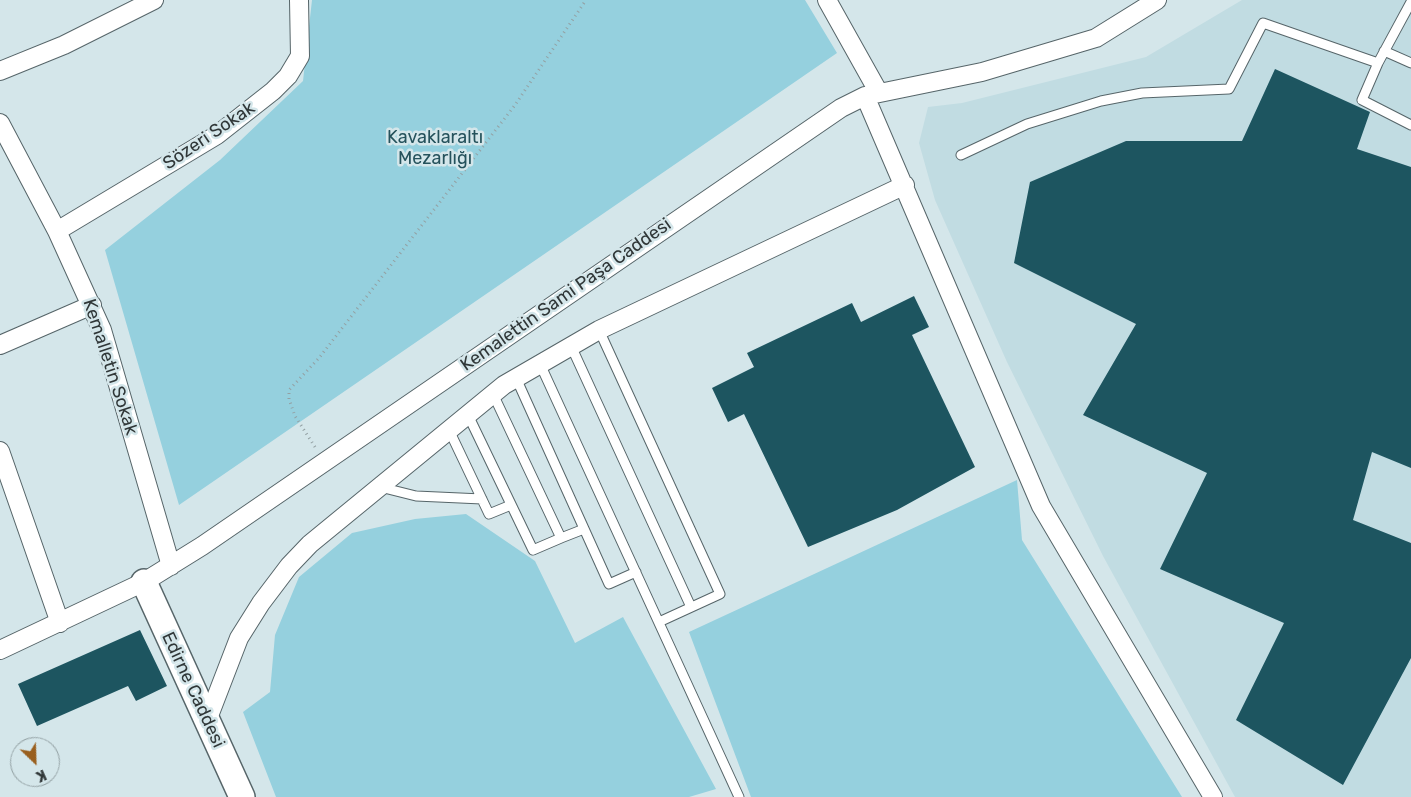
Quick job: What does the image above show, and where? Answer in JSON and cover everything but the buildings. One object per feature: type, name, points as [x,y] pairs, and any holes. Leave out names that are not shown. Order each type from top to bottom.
[{"type":"street","points":[[0,71],[64,45],[154,0]]},
{"type":"street","name":"Sözeri Sokak","points":[[57,231],[218,135],[273,91],[288,76],[300,56],[299,0]]},
{"type":"street","points":[[828,0],[872,95],[905,185],[1041,506],[1213,797]]},
{"type":"street","name":"Kemalettin Sami Paşa Caddesi","points":[[0,650],[144,582],[171,566],[325,463],[841,108],[872,95],[982,72],[1096,38],[1157,0]]},
{"type":"street","name":"Kemalletin Sokak","points":[[0,123],[57,231],[102,330],[171,566]]},
{"type":"street","points":[[206,721],[239,638],[261,603],[289,566],[310,544],[493,394],[516,378],[599,330],[905,185]]},
{"type":"street","points":[[0,345],[92,305]]},
{"type":"street","points":[[0,451],[60,623]]},
{"type":"street","name":"Edirne Caddesi","points":[[144,582],[242,797]]},
{"type":"lane","points":[[1410,6],[1384,51],[1362,100],[1411,125]]},
{"type":"lane","points":[[961,155],[1026,124],[1101,101],[1142,93],[1230,89],[1262,23],[1378,63]]},
{"type":"lane","points":[[1384,51],[1411,63]]},
{"type":"lane","points":[[599,330],[720,594],[659,622]]},
{"type":"lane","points":[[571,346],[691,607]]},
{"type":"lane","points":[[540,364],[739,797]]},
{"type":"lane","points":[[516,378],[609,584],[636,572]]},
{"type":"lane","points":[[493,394],[561,538]]},
{"type":"lane","points":[[468,415],[533,550],[584,529]]},
{"type":"lane","points":[[449,430],[490,514],[511,505]]},
{"type":"lane","points":[[380,487],[416,496],[482,499]]},
{"type":"path","points":[[325,463],[295,416],[289,399],[289,390],[319,358],[509,113],[586,0]]},
{"type":"shaded area","points":[[1242,0],[1411,0],[1411,797],[1235,797],[1103,556],[1007,362],[935,200],[919,143],[928,107],[962,103],[1146,57]]},
{"type":"green space","name":"Kavaklaraltı Mezarlığı","points":[[312,0],[805,0],[837,53],[179,505],[105,250],[220,160],[303,81]]},
{"type":"green space","points":[[1017,480],[1022,540],[1182,797],[751,797],[689,632]]},
{"type":"green space","points":[[466,514],[535,561],[575,643],[623,617],[716,789],[689,797],[276,797],[243,712],[270,692],[275,635],[299,577],[352,533],[415,519]]}]
